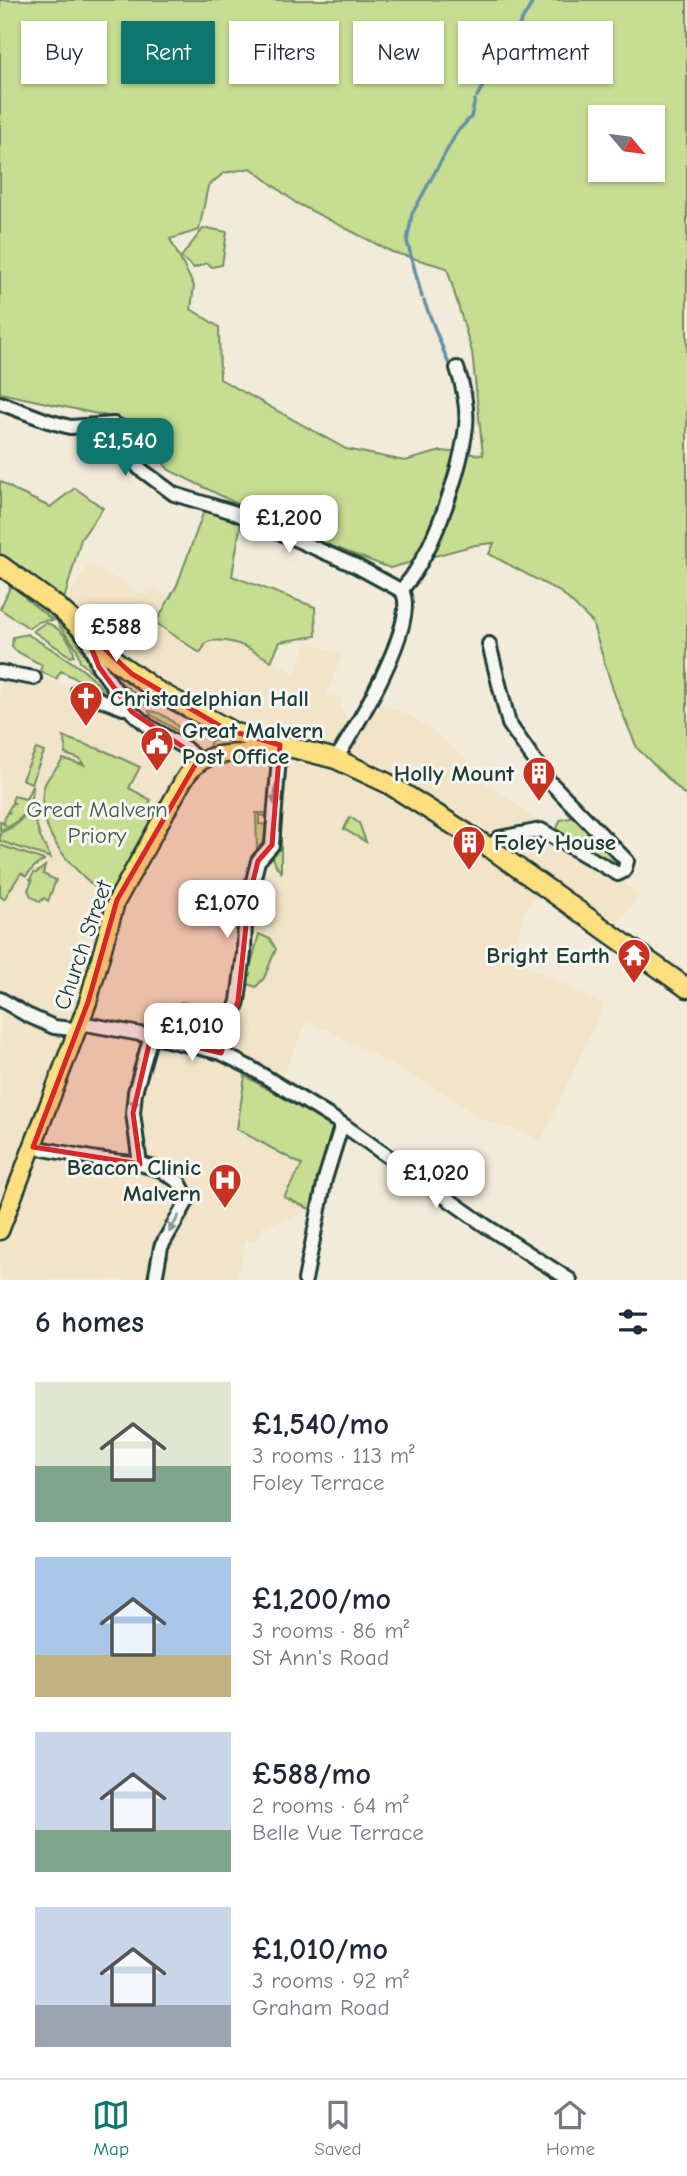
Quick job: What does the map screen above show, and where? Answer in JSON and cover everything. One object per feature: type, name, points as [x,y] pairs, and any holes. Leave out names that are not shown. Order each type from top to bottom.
[{"type":"highway","points":[[0,565],[58,607],[125,668],[164,695],[235,733],[336,759],[387,783],[490,848],[687,988]]},
{"type":"main road","points":[[199,761],[220,754],[258,752],[280,745]]},
{"type":"main road","name":"Church Street","points":[[0,1231],[4,1211],[33,1147],[88,1002],[117,900],[183,781],[199,761]]},
{"type":"street","points":[[336,759],[366,710],[397,638],[405,605],[403,587],[411,578],[430,542],[451,494],[467,424],[457,368]]},
{"type":"street","points":[[0,403],[70,427],[114,424],[122,429],[139,468],[174,495],[233,512],[403,587]]},
{"type":"street","points":[[84,630],[93,657],[129,708],[143,722],[186,748],[199,761]]},
{"type":"street","points":[[489,644],[509,724],[549,781],[627,861],[624,871],[618,874],[541,830],[499,838],[490,848]]},
{"type":"street","points":[[0,672],[34,678]]},
{"type":"street","points":[[78,691],[129,708]]},
{"type":"street","points":[[221,1053],[238,1001],[249,897],[258,862],[272,845],[280,745]]},
{"type":"street","points":[[0,999],[54,1027],[72,1029],[80,1024],[151,1036],[221,1053],[251,1068],[342,1124],[486,1226],[570,1280]]},
{"type":"street","points":[[140,1164],[133,1113],[135,1092],[151,1036]]},
{"type":"street","points":[[305,1280],[326,1179],[342,1124]]},
{"type":"street","points":[[33,1147],[140,1164],[161,1170],[179,1182],[187,1197],[186,1203],[159,1254],[155,1280]]},
{"type":"highlighted area","points":[[84,630],[132,674],[225,729],[280,745],[272,845],[258,861],[249,897],[238,1001],[221,1053],[151,1036],[133,1113],[140,1164],[33,1147],[88,1002],[117,900],[199,758],[132,712],[99,667]]},
{"type":"shaded area","points":[[89,564],[145,595],[155,588],[171,598],[157,620],[185,640],[182,645],[196,655],[206,640],[217,646],[220,638],[250,645],[295,674],[307,641],[342,655],[326,695],[336,695],[344,699],[340,708],[357,728],[370,709],[383,704],[410,716],[438,734],[469,762],[470,773],[521,807],[541,827],[601,865],[640,895],[613,929],[549,881],[527,907],[523,916],[514,959],[604,1005],[541,1141],[482,1119],[435,1088],[330,1031],[307,1022],[276,1091],[332,1127],[311,1209],[263,1226],[258,1239],[246,1240],[237,1280],[0,1280],[0,669],[53,681],[112,703],[114,696],[56,614]]},
{"type":"green space","points":[[0,0],[687,0],[687,797],[637,748],[614,693],[592,622],[562,593],[489,554],[494,543],[475,545],[390,568],[294,532],[169,470],[130,421],[0,393]],"holes":[[[251,168],[296,203],[392,252],[447,268],[472,352],[483,455],[441,451],[405,461],[346,449],[220,379],[219,327],[191,309],[194,286],[170,239],[199,230],[208,186],[224,173]]]},
{"type":"green space","points":[[203,229],[227,232],[222,265],[212,267],[207,263],[194,268],[181,257]]},
{"type":"green space","points":[[0,481],[50,507],[75,488],[103,508],[81,539],[63,603],[0,560]]},
{"type":"green space","points":[[204,511],[241,522],[232,576],[315,607],[316,636],[280,642],[271,661],[248,648],[224,641],[207,642],[200,653],[156,623],[177,585]]},
{"type":"green space","points":[[12,583],[27,594],[25,598],[54,621],[47,620],[29,628],[0,609]]},
{"type":"green space","points":[[58,616],[76,639],[97,676],[80,662],[77,649],[58,624]]},
{"type":"green space","points":[[45,623],[64,635],[72,646],[74,656],[71,657],[33,631]]},
{"type":"green space","points":[[27,634],[81,669],[104,693],[61,671],[56,679],[40,671],[42,665],[12,646],[13,637]]},
{"type":"green space","points":[[111,675],[139,696],[158,706],[140,705]]},
{"type":"green space","points":[[172,706],[250,744],[250,747],[210,748],[212,739],[217,741],[220,735],[171,708]]},
{"type":"green space","points":[[149,711],[166,717],[189,738],[150,714]]},
{"type":"green space","name":"Great Malvern Priory","points":[[63,737],[105,751],[140,767],[129,788],[151,800],[149,803],[157,813],[112,893],[96,888],[75,868],[59,849],[47,828],[42,804],[46,782],[63,759],[84,765],[80,759],[65,754]]},
{"type":"green space","points":[[36,749],[44,752],[31,783],[22,779]]},
{"type":"green space","points":[[33,784],[25,813],[0,830],[0,821],[5,825],[4,821],[14,803],[14,796],[26,799]]},
{"type":"green space","points":[[32,807],[40,837],[51,858],[0,841],[0,833],[16,825]]},
{"type":"green space","points":[[256,813],[270,813],[270,817],[259,815],[259,824],[270,825],[265,848],[257,854]]},
{"type":"green space","points":[[579,816],[622,861],[616,870],[556,832],[560,820]]},
{"type":"green space","points":[[350,817],[359,823],[366,842],[344,829]]},
{"type":"green space","points":[[281,823],[281,872],[273,855]]},
{"type":"green space","points":[[0,845],[44,860],[26,876],[21,873],[4,899],[0,896]]},
{"type":"green space","points":[[263,863],[262,892],[256,917],[248,915]]},
{"type":"green space","points":[[45,866],[43,874],[56,880],[48,901],[44,898],[40,902],[31,896],[28,890],[34,873]]},
{"type":"green space","points":[[259,934],[270,939],[276,949],[264,978],[256,987],[248,984],[247,980]]},
{"type":"green space","points":[[180,1002],[207,1005],[210,1008],[208,1023],[202,1022],[204,1011],[183,1005],[182,1008],[178,1007]]},
{"type":"green space","points":[[245,1076],[334,1127],[310,1209],[284,1197],[302,1165],[237,1129]]},
{"type":"waterway","points":[[477,96],[534,0]]},
{"type":"waterway","points":[[422,297],[407,241],[412,214],[457,132],[471,117],[475,100]]},
{"type":"waterway","points":[[424,301],[448,362]]},
{"type":"place","name":"Christadelphian Hall","points":[[86,728]]},
{"type":"place","name":"Great Malvern Post Office","points":[[157,773]]},
{"type":"place","name":"Holly Mount","points":[[539,803]]},
{"type":"place","name":"Foley House","points":[[469,872]]},
{"type":"place","name":"Bright Earth","points":[[634,985]]},
{"type":"place","name":"Beacon Clinic Malvern","points":[[225,1210]]}]
